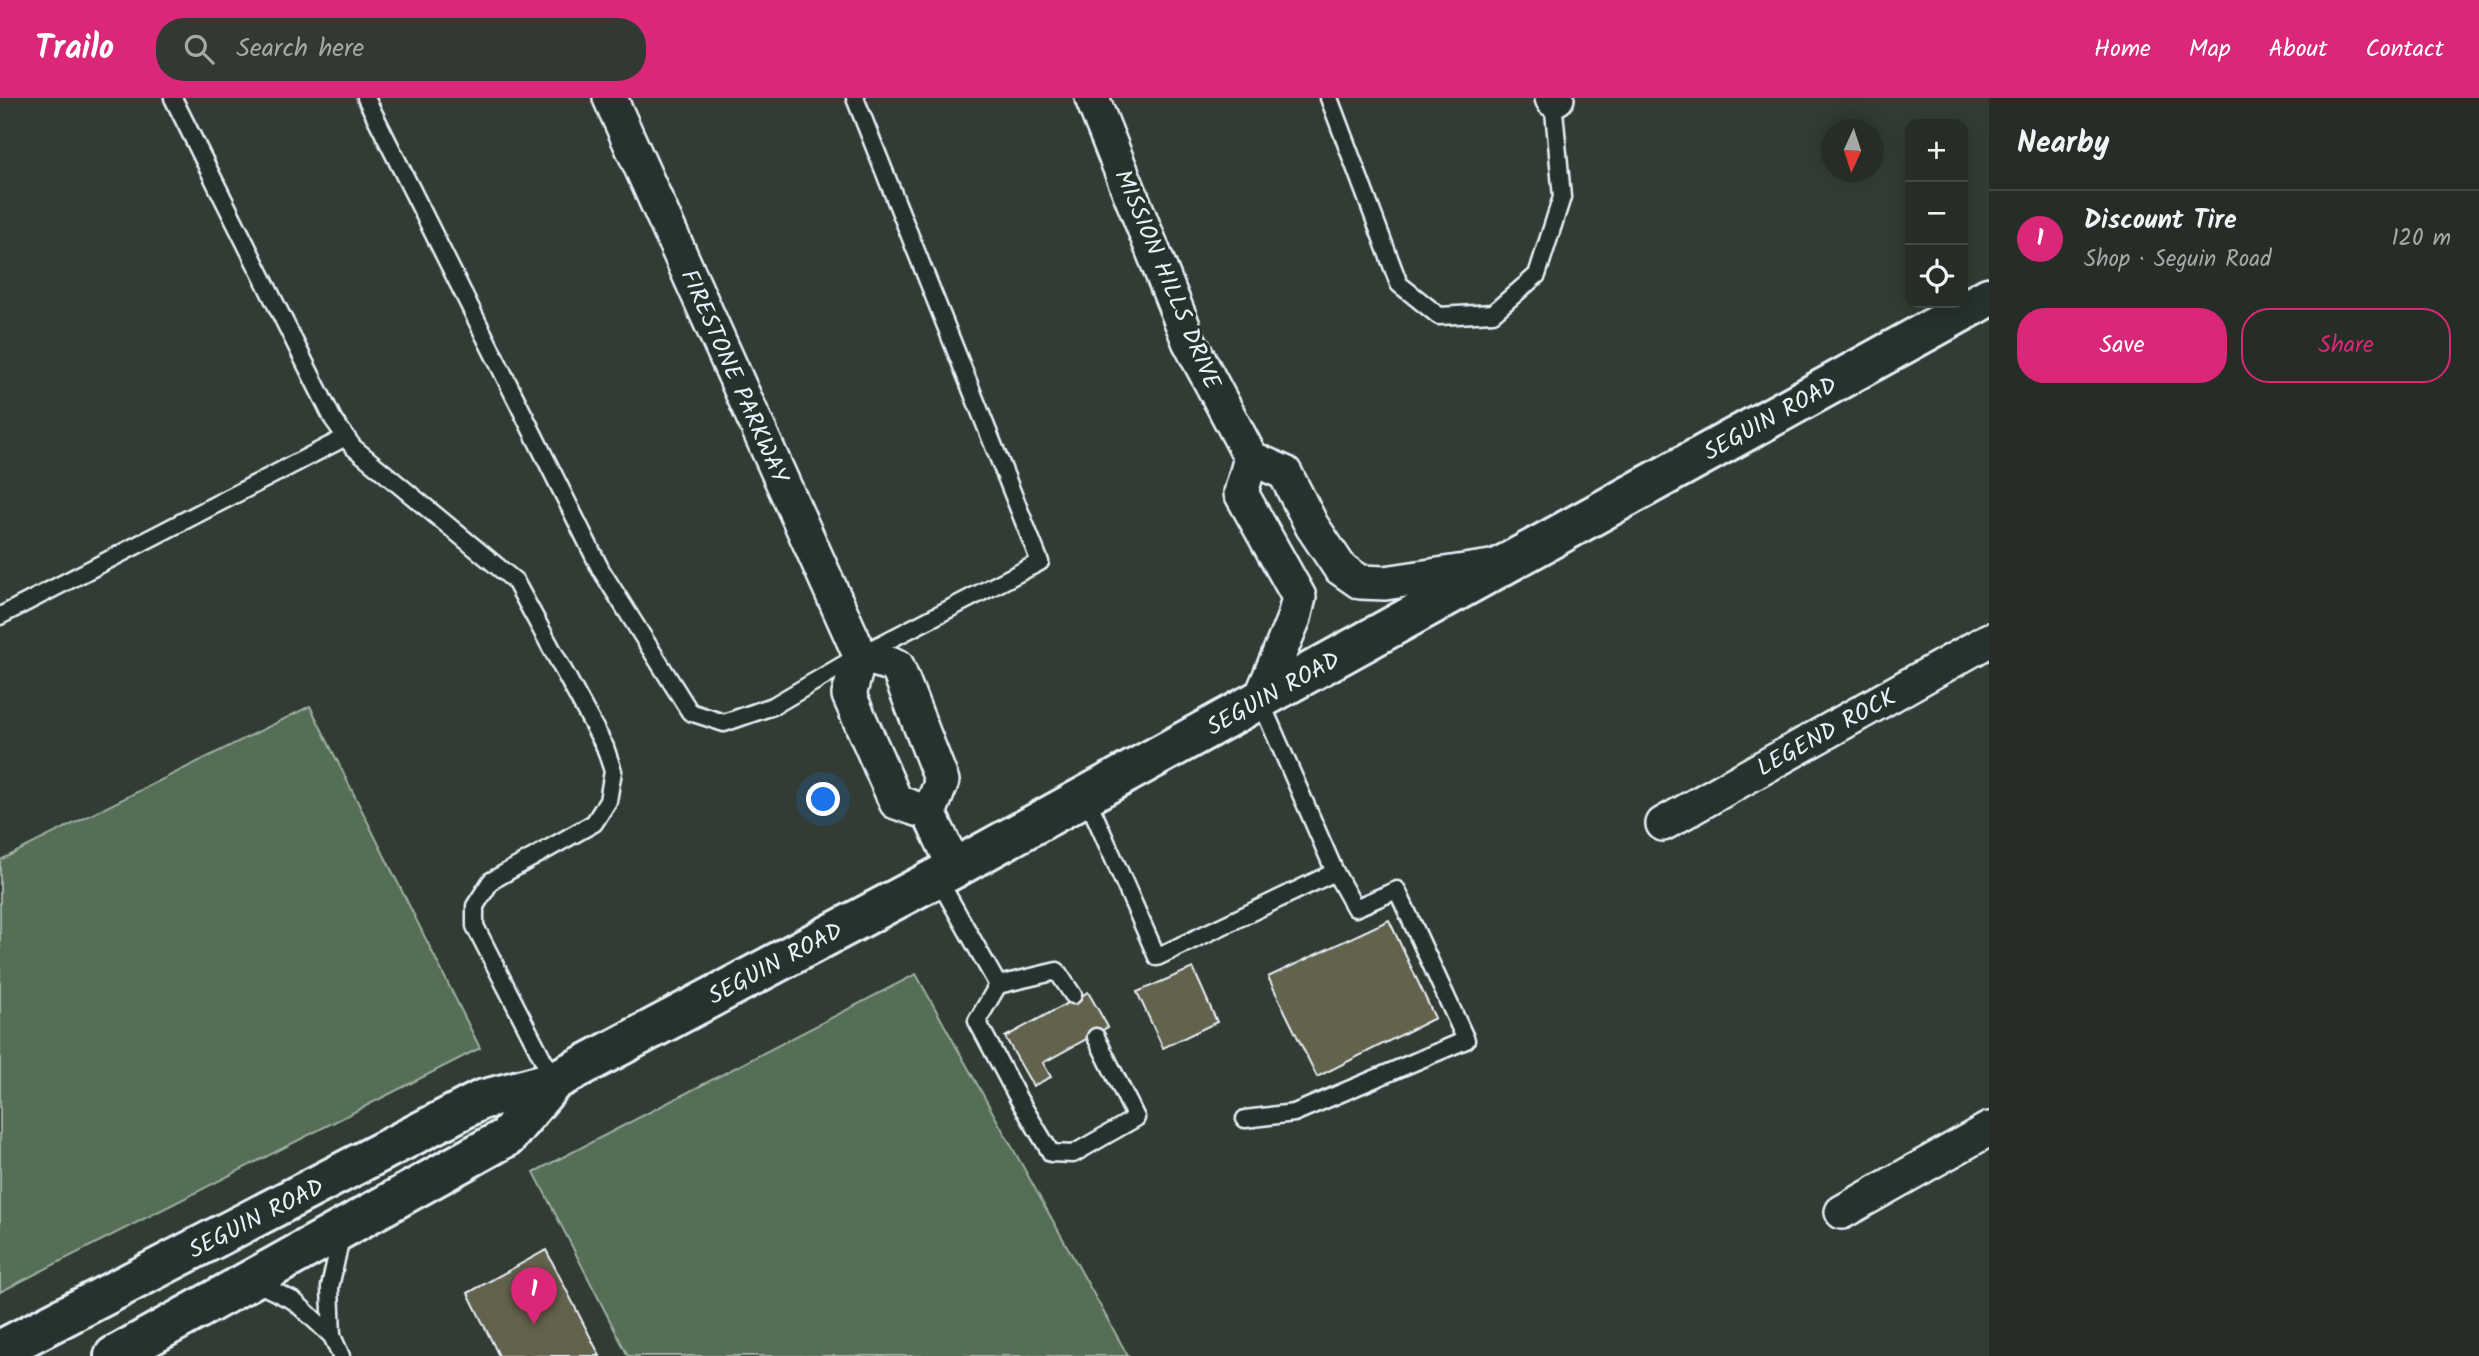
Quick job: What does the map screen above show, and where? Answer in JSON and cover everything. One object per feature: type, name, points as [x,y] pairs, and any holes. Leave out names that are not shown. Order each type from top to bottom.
[{"type":"main road","name":"SEGUIN ROAD","points":[[0,1350],[481,1100],[554,1081],[946,873],[1989,297]]},
{"type":"main road","name":"SEGUIN ROAD","points":[[114,1356],[507,1137],[554,1081]]},
{"type":"street","name":"FIRESTONE PARKWAY","points":[[610,98],[860,655]]},
{"type":"street","name":"MISSION HILLS DRIVE","points":[[1092,98],[1189,341],[1251,458]]},
{"type":"street","points":[[1259,700],[1298,608],[1299,597],[1241,493],[1251,458],[1285,474],[1312,526],[1340,568],[1360,582],[1385,583],[1502,566]]},
{"type":"street","name":"LEGEND ROCK","points":[[1663,824],[1989,640]]},
{"type":"street","points":[[929,813],[896,802],[864,731],[849,695],[860,655],[897,666],[942,781],[929,813],[946,873]]},
{"type":"street","points":[[1842,1212],[1989,1129]]},
{"type":"lane","points":[[173,98],[332,419],[354,447],[515,581],[605,747],[613,771],[608,800],[594,823],[491,881],[475,905],[475,926],[554,1081]]},
{"type":"lane","points":[[366,98],[601,570],[690,712],[724,723],[773,706],[860,655],[1040,562],[855,98]]},
{"type":"lane","points":[[1329,98],[1399,284],[1439,316],[1493,313],[1537,275],[1562,197],[1554,99]]},
{"type":"lane","points":[[0,616],[346,436]]},
{"type":"lane","points":[[1245,1119],[1294,1113],[1466,1040],[1397,890],[1355,908],[1335,872],[1259,700]]},
{"type":"lane","points":[[1086,796],[1157,957],[1335,872]]},
{"type":"lane","points":[[946,873],[998,985]]},
{"type":"lane","points":[[1073,995],[1057,971],[998,985],[977,1021],[1024,1110],[1051,1153],[1073,1154],[1136,1118],[1096,1037]]},
{"type":"lane","points":[[341,1356],[332,1336],[330,1287],[343,1228]]},
{"type":"lane","points":[[251,1280],[294,1301],[332,1336]]},
{"type":"green space","points":[[310,706],[480,1048],[0,1292],[0,860]]},
{"type":"green space","points":[[916,974],[1128,1356],[628,1356],[534,1172]]},
{"type":"building","points":[[1389,920],[1435,1018],[1317,1077],[1268,977]]},
{"type":"building","points":[[1193,968],[1217,1022],[1163,1048],[1137,992]]},
{"type":"building","points":[[1088,992],[1108,1027],[1043,1063],[1051,1077],[1033,1086],[1005,1037]]},
{"type":"building","points":[[546,1250],[600,1356],[499,1356],[468,1293]]},
{"type":"place","name":"Discount Tire","points":[[534,1325]]}]
